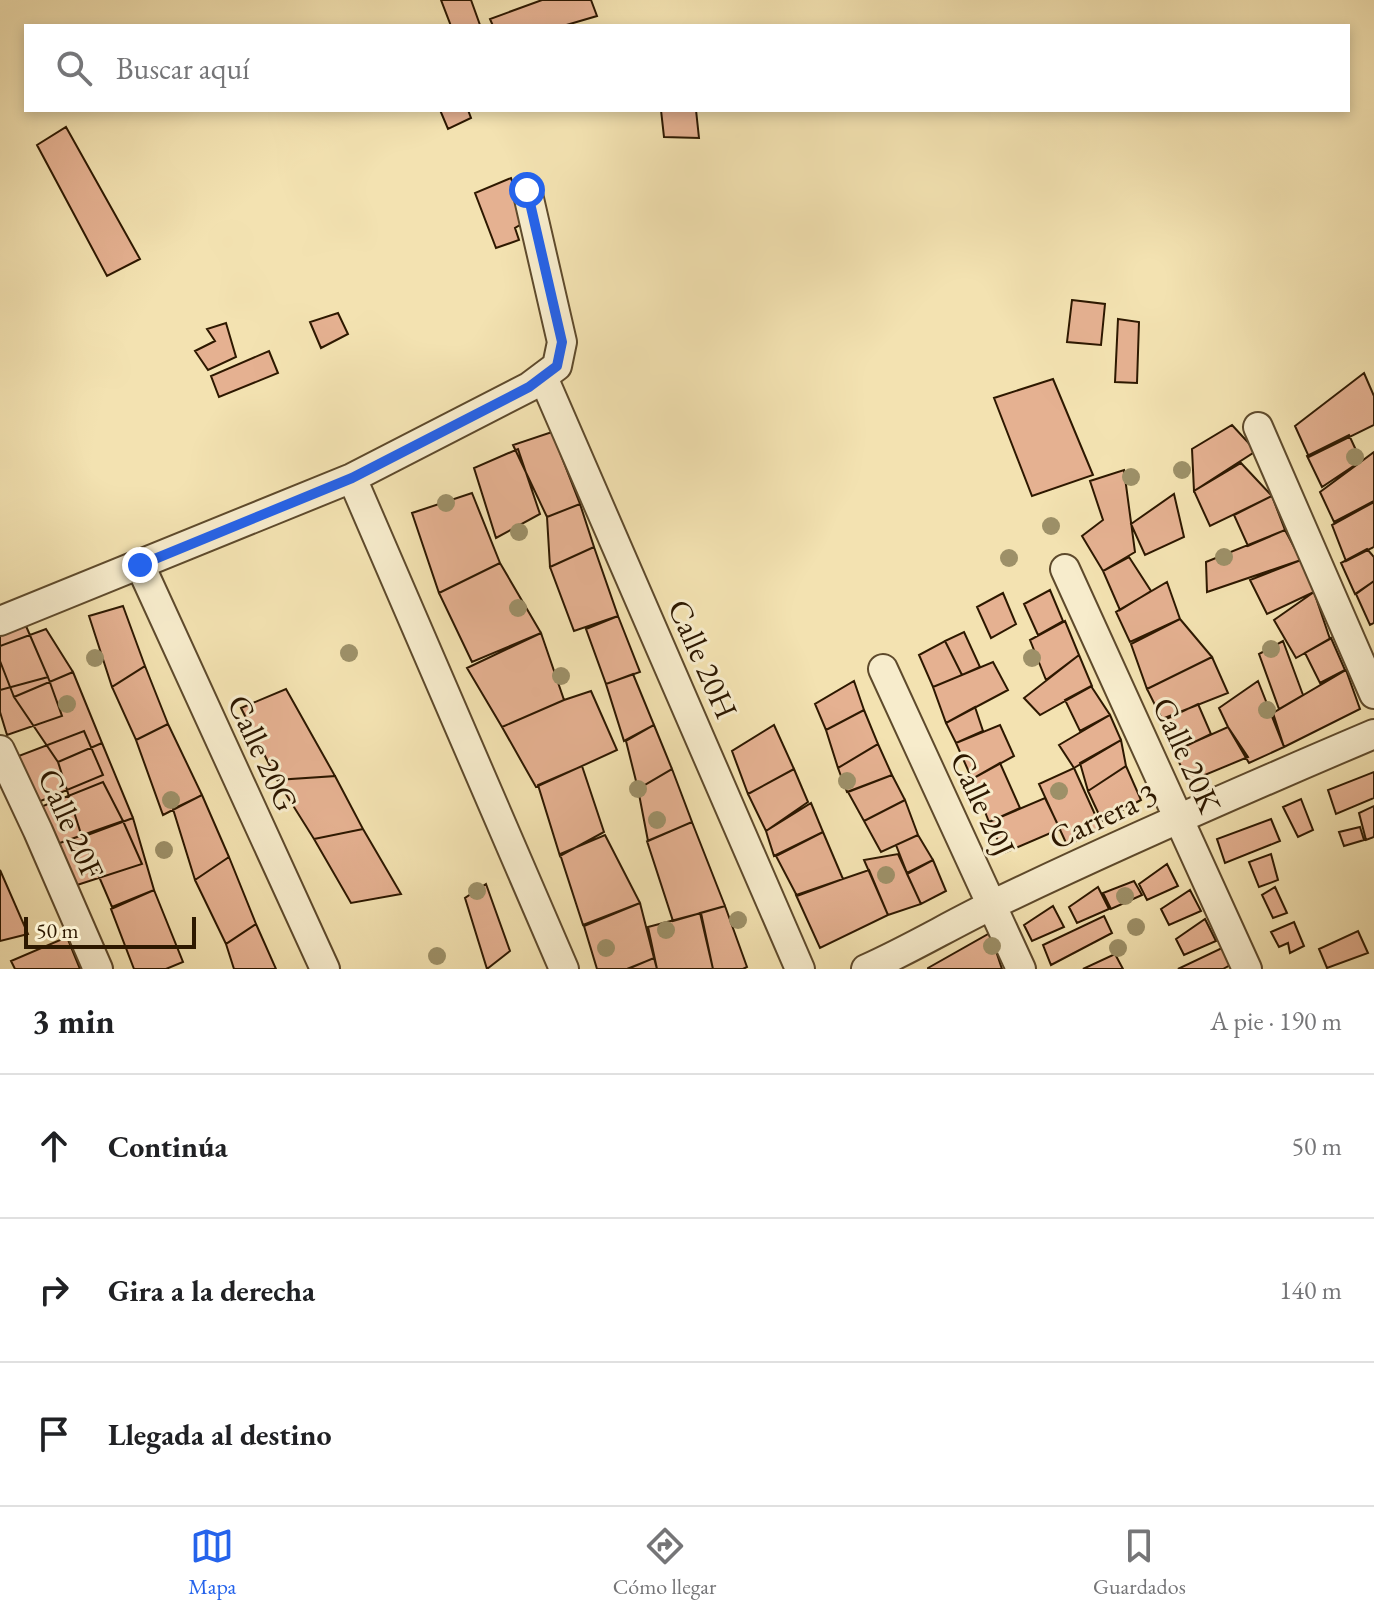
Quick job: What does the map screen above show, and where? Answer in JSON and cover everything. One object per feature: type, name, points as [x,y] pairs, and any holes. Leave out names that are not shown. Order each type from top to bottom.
[{"type":"street","points":[[0,621],[352,478],[529,387],[557,366],[562,342],[527,190]]},
{"type":"street","name":"Calle 20H","points":[[543,377],[800,969]]},
{"type":"street","points":[[1258,427],[1374,694]]},
{"type":"street","points":[[352,478],[564,969]]},
{"type":"street","name":"Calle 20G","points":[[140,565],[325,969]]},
{"type":"street","name":"Calle 20K","points":[[1065,569],[1247,969]]},
{"type":"street","name":"Calle 20J","points":[[883,669],[1021,969]]},
{"type":"street","name":"Carrera 3","points":[[866,969],[1178,818],[1374,734]]},
{"type":"street","name":"Calle 20F","points":[[0,750],[98,969]]},
{"type":"building","points":[[441,0],[471,0],[480,24],[450,24]]},
{"type":"building","points":[[542,0],[591,0],[597,16],[570,24],[492,24],[490,19]]},
{"type":"building","points":[[441,112],[469,112],[471,118],[448,129]]},
{"type":"building","points":[[661,112],[696,112],[699,138],[664,137]]},
{"type":"building","points":[[66,127],[140,259],[107,276],[37,145]]},
{"type":"building","points":[[511,178],[525,222],[515,228],[519,240],[496,248],[475,193]]},
{"type":"building","points":[[1072,300],[1105,304],[1101,345],[1067,342]]},
{"type":"building","points":[[338,313],[348,334],[321,348],[310,322]]},
{"type":"building","points":[[1118,319],[1139,322],[1137,383],[1115,382]]},
{"type":"building","points":[[226,323],[236,357],[208,370],[195,351],[215,341],[207,329]]},
{"type":"building","points":[[269,351],[278,373],[219,397],[211,376]]},
{"type":"building","points":[[1364,373],[1374,396],[1374,425],[1309,457],[1295,426]]},
{"type":"building","points":[[1053,379],[1093,475],[1032,496],[994,398]]},
{"type":"building","points":[[1232,425],[1256,451],[1194,491],[1192,449]]},
{"type":"building","points":[[552,432],[580,504],[547,517],[513,445]]},
{"type":"building","points":[[1349,435],[1361,461],[1322,487],[1307,456]]},
{"type":"building","points":[[518,449],[540,514],[496,538],[474,468]]},
{"type":"building","points":[[1374,452],[1374,501],[1334,522],[1320,492]]},
{"type":"building","points":[[1241,463],[1272,496],[1210,526],[1194,491]]},
{"type":"building","points":[[1124,470],[1135,552],[1103,571],[1082,536],[1103,520],[1090,481]]},
{"type":"building","points":[[472,493],[500,563],[439,593],[412,513]]},
{"type":"building","points":[[1174,494],[1184,537],[1145,555],[1131,524]]},
{"type":"building","points":[[1272,496],[1285,530],[1248,546],[1234,515]]},
{"type":"building","points":[[1374,502],[1374,547],[1346,561],[1332,525]]},
{"type":"building","points":[[580,504],[594,547],[550,567],[547,517]]},
{"type":"building","points":[[1285,530],[1301,560],[1207,592],[1206,562]]},
{"type":"building","points":[[594,547],[618,616],[574,631],[550,567]]},
{"type":"building","points":[[1367,549],[1374,557],[1374,581],[1355,594],[1341,563]]},
{"type":"building","points":[[1129,557],[1151,591],[1120,610],[1103,571]]},
{"type":"building","points":[[1301,560],[1314,592],[1267,614],[1250,580]]},
{"type":"building","points":[[500,563],[541,633],[472,662],[439,593]]},
{"type":"building","points":[[1374,581],[1374,623],[1370,625],[1356,594]]},
{"type":"building","points":[[1167,582],[1180,619],[1130,642],[1116,612]]},
{"type":"building","points":[[1050,590],[1063,621],[1038,635],[1024,604]]},
{"type":"building","points":[[1314,592],[1330,639],[1296,658],[1274,620]]},
{"type":"building","points":[[1003,593],[1016,624],[991,638],[977,607]]},
{"type":"building","points":[[123,606],[145,666],[112,687],[89,616]]},
{"type":"building","points":[[618,616],[640,672],[606,684],[586,629]]},
{"type":"building","points":[[1180,619],[1212,657],[1147,689],[1131,644]]},
{"type":"building","points":[[1065,621],[1079,655],[1046,680],[1030,640]]},
{"type":"building","points":[[26,626],[48,677],[0,690],[0,635]]},
{"type":"building","points":[[46,629],[73,672],[14,697],[0,661],[0,646]]},
{"type":"building","points":[[964,632],[980,667],[962,675],[945,641]]},
{"type":"building","points":[[541,633],[564,700],[502,727],[467,668]]},
{"type":"building","points":[[1331,638],[1345,670],[1320,683],[1305,653]]},
{"type":"building","points":[[945,641],[962,675],[933,687],[919,655]]},
{"type":"building","points":[[1283,641],[1303,695],[1279,709],[1259,654]]},
{"type":"building","points":[[1079,655],[1092,686],[1040,715],[1024,698]]},
{"type":"building","points":[[1212,657],[1228,693],[1162,719],[1147,689]]},
{"type":"building","points":[[993,662],[1008,690],[946,723],[933,687]]},
{"type":"building","points":[[145,666],[168,724],[136,740],[112,687]]},
{"type":"building","points":[[1346,670],[1360,709],[1284,747],[1273,713]]},
{"type":"building","points":[[73,672],[102,743],[58,762],[14,697]]},
{"type":"building","points":[[633,674],[654,725],[624,741],[606,684]]},
{"type":"building","points":[[48,677],[62,716],[7,735],[0,712],[0,690]]},
{"type":"building","points":[[854,681],[864,710],[826,730],[815,704]]},
{"type":"building","points":[[1258,681],[1284,747],[1249,763],[1219,708]]},
{"type":"building","points":[[1091,686],[1110,715],[1080,731],[1065,700]]},
{"type":"building","points":[[286,689],[335,776],[277,780],[241,708]]},
{"type":"building","points":[[591,691],[617,750],[536,787],[502,727]]},
{"type":"building","points":[[1198,704],[1211,734],[1176,751],[1162,721]]},
{"type":"building","points":[[975,707],[983,731],[956,743],[946,723]]},
{"type":"building","points":[[864,710],[878,744],[838,768],[826,730]]},
{"type":"building","points":[[1110,715],[1121,740],[1074,768],[1059,745]]},
{"type":"building","points":[[168,724],[202,795],[163,815],[136,740]]},
{"type":"building","points":[[654,725],[672,769],[638,789],[626,741]]},
{"type":"building","points":[[774,725],[794,769],[748,794],[732,751]]},
{"type":"building","points":[[1000,725],[1014,756],[972,779],[956,743]]},
{"type":"building","points":[[1228,727],[1248,757],[1188,782],[1174,751]]},
{"type":"building","points":[[84,731],[103,775],[36,803],[16,757]]},
{"type":"building","points":[[1121,740],[1126,766],[1088,791],[1080,763]]},
{"type":"building","points":[[102,743],[133,818],[82,837],[58,762]]},
{"type":"building","points":[[878,744],[892,775],[847,792],[838,768]]},
{"type":"building","points":[[1000,763],[1020,808],[989,822],[972,779]]},
{"type":"building","points":[[582,766],[604,832],[560,856],[538,785]]},
{"type":"building","points":[[1126,766],[1141,800],[1102,821],[1088,791]]},
{"type":"building","points":[[1074,768],[1102,830],[1067,845],[1039,784]]},
{"type":"building","points":[[672,769],[692,822],[648,841],[638,789]]},
{"type":"building","points":[[794,769],[808,802],[766,831],[748,794]]},
{"type":"building","points":[[1374,772],[1374,798],[1336,814],[1328,790]]},
{"type":"building","points":[[892,775],[905,800],[864,821],[848,792]]},
{"type":"building","points":[[335,776],[363,829],[314,839],[277,780]]},
{"type":"building","points":[[103,782],[123,821],[54,845],[38,808]]},
{"type":"building","points":[[202,795],[229,857],[195,880],[173,809]]},
{"type":"building","points":[[1045,798],[1060,829],[1004,853],[989,822]]},
{"type":"building","points":[[1301,799],[1313,830],[1298,837],[1283,807]]},
{"type":"building","points":[[905,800],[918,835],[881,852],[864,821]]},
{"type":"building","points":[[811,803],[823,832],[774,856],[766,831]]},
{"type":"building","points":[[1374,806],[1374,837],[1366,840],[1359,813]]},
{"type":"building","points":[[133,818],[154,890],[112,907],[82,837]]},
{"type":"building","points":[[1271,819],[1280,841],[1225,863],[1217,839]]},
{"type":"building","points":[[123,821],[142,864],[74,886],[54,845]]},
{"type":"building","points":[[692,822],[725,906],[673,921],[647,841]]},
{"type":"building","points":[[1360,827],[1364,840],[1344,846],[1339,832]]},
{"type":"building","points":[[363,829],[401,894],[351,903],[314,839]]},
{"type":"building","points":[[823,832],[843,879],[797,896],[776,856]]},
{"type":"building","points":[[605,835],[640,903],[583,925],[560,854]]},
{"type":"building","points":[[918,835],[933,860],[907,873],[896,845]]},
{"type":"building","points":[[898,854],[921,904],[888,915],[864,860]]},
{"type":"building","points":[[1271,854],[1278,880],[1259,887],[1249,862]]},
{"type":"building","points":[[229,857],[256,924],[226,944],[195,880]]},
{"type":"building","points":[[933,860],[946,891],[921,904],[907,874]]},
{"type":"building","points":[[1167,864],[1178,886],[1147,900],[1139,884]]},
{"type":"building","points":[[0,870],[28,934],[0,941]]},
{"type":"building","points":[[869,870],[888,915],[820,948],[796,895]]},
{"type":"building","points":[[1134,881],[1142,895],[1111,909],[1103,893]]},
{"type":"building","points":[[486,884],[510,951],[487,969],[465,898]]},
{"type":"building","points":[[1098,887],[1109,909],[1077,923],[1069,907]]},
{"type":"building","points":[[1275,887],[1287,913],[1273,918],[1262,895]]},
{"type":"building","points":[[154,890],[183,962],[166,969],[134,969],[111,909]]},
{"type":"building","points":[[1190,890],[1201,911],[1169,925],[1161,909]]},
{"type":"building","points":[[640,903],[654,958],[628,969],[597,969],[584,926]]},
{"type":"building","points":[[725,906],[747,967],[743,969],[713,969],[700,913]]},
{"type":"building","points":[[1053,906],[1064,927],[1032,941],[1024,925]]},
{"type":"building","points":[[701,913],[713,969],[657,969],[648,927]]},
{"type":"building","points":[[1104,916],[1112,933],[1051,965],[1043,945]]},
{"type":"building","points":[[1205,919],[1216,941],[1184,955],[1176,939]]},
{"type":"building","points":[[1294,922],[1304,946],[1290,953],[1288,943],[1279,947],[1271,932]]},
{"type":"building","points":[[256,924],[276,969],[234,969],[226,944]]},
{"type":"building","points":[[1358,931],[1368,953],[1327,968],[1319,949]]},
{"type":"building","points":[[990,933],[1002,969],[928,969],[928,968]]},
{"type":"building","points":[[67,937],[80,969],[15,969],[11,961]]},
{"type":"building","points":[[1224,947],[1232,964],[1223,969],[1178,969]]},
{"type":"building","points":[[1115,954],[1123,969],[1083,969]]},
{"type":"building","points":[[654,958],[657,969],[627,969]]},
{"type":"route","points":[[140,565],[352,478],[529,387],[557,366],[562,342],[527,190]]}]
